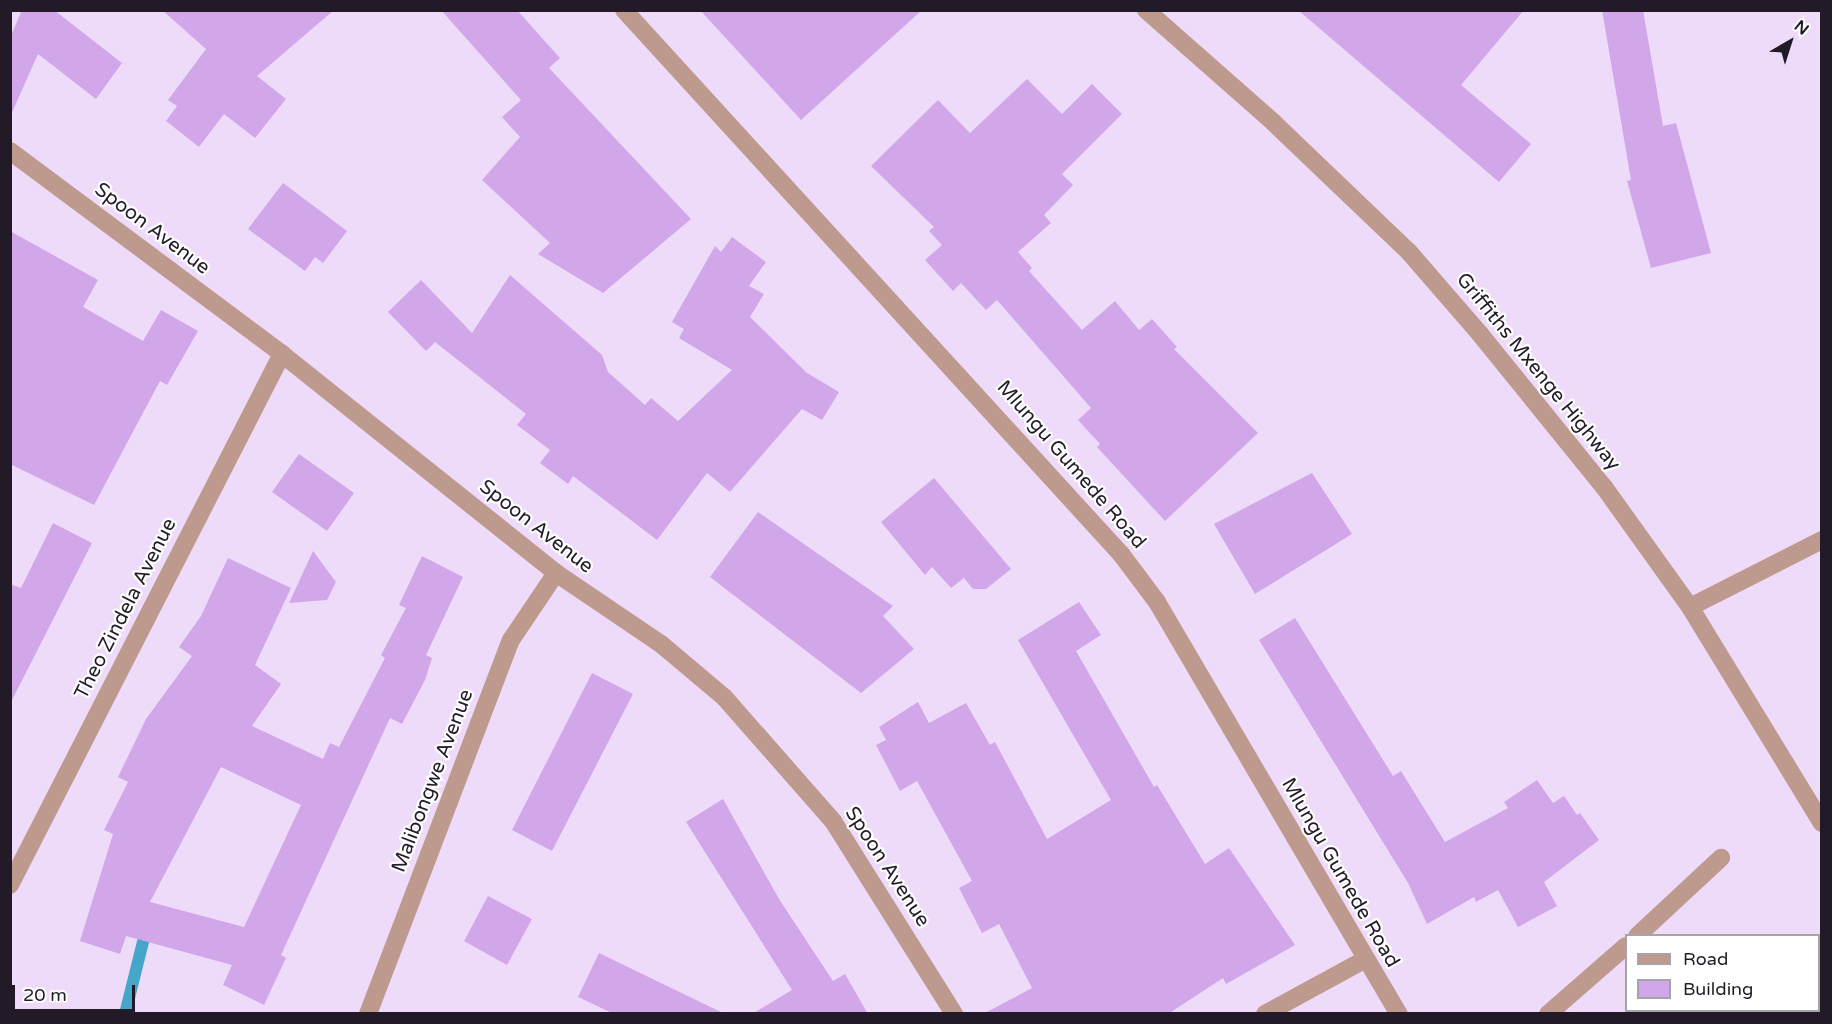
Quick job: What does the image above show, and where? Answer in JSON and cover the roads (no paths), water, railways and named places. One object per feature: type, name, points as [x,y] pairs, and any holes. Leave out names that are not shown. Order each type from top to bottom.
[{"type":"street","name":"Mlungu Gumede Road","points":[[624,10],[1121,554],[1157,602],[1364,960],[1399,1014]]},
{"type":"street","name":"Griffiths Mxenge Highway","points":[[1146,10],[1274,123],[1409,252],[1604,487],[1690,607],[1821,823]]},
{"type":"street","name":"Spoon Avenue","points":[[10,151],[282,354],[556,573],[661,644],[724,697],[770,744],[833,821],[954,1014]]},
{"type":"street","name":"Theo Zindela Avenue","points":[[10,885],[282,354]]},
{"type":"street","points":[[1690,607],[1821,540]]},
{"type":"street","name":"Malibongwe Avenue","points":[[368,1014],[511,640],[556,573]]},
{"type":"street","points":[[1639,934],[1721,858]]},
{"type":"street","points":[[1548,1014],[1625,947]]},
{"type":"street","points":[[1265,1014],[1364,960]]},
{"type":"waterway","points":[[125,1014],[147,926]]}]
